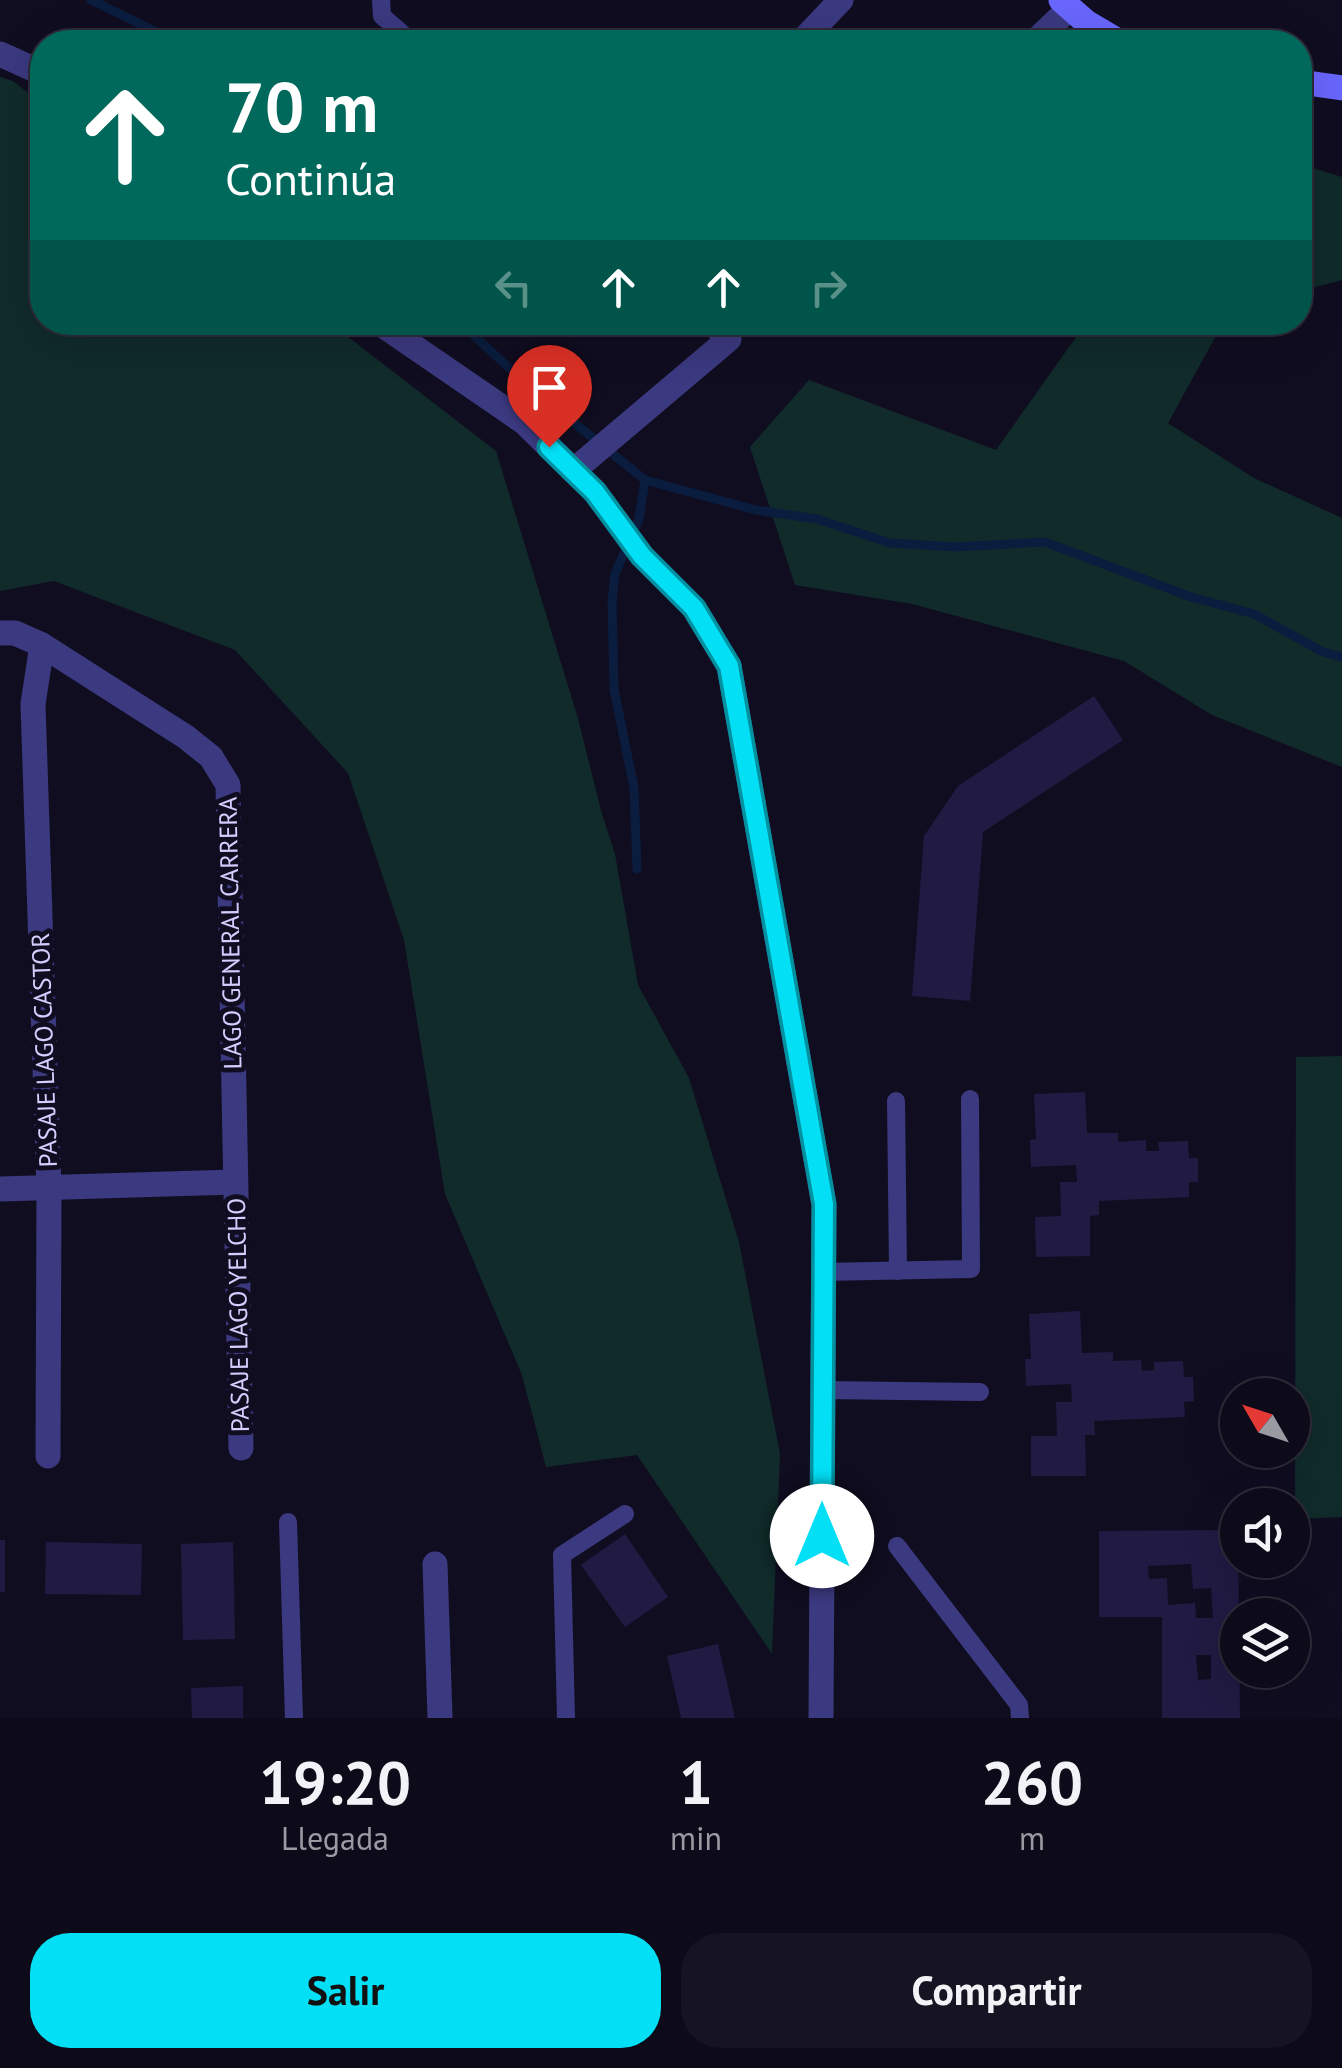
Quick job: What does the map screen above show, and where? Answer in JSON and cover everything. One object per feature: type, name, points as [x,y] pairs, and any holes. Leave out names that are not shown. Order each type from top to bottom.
[{"type":"street","points":[[812,30],[841,0]]},
{"type":"street","points":[[1045,30],[1069,3],[1104,30]]},
{"type":"street","points":[[0,54],[30,68]]},
{"type":"street","points":[[1312,84],[1342,88]]},
{"type":"street","points":[[397,335],[526,423],[595,492],[642,556],[694,608],[729,666],[824,1204],[821,1718]]},
{"type":"street","points":[[573,471],[729,339],[725,335]]},
{"type":"street","name":"LAGO GENERAL CARRERA","points":[[0,633],[15,633],[42,645],[186,736],[210,757],[228,785],[234,1182]]},
{"type":"street","name":"PASAJE LAGO CASTOR","points":[[42,645],[33,704],[49,1190],[48,1456]]},
{"type":"street","points":[[0,1189],[234,1182]]},
{"type":"street","name":"PASAJE LAGO YELCHO","points":[[234,1182],[241,1448]]},
{"type":"street","points":[[434,1564],[440,1718]]},
{"type":"lane","points":[[381,0],[382,16],[398,30]]},
{"type":"lane","points":[[824,1272],[972,1270],[970,1099]]},
{"type":"lane","points":[[896,1101],[898,1271]]},
{"type":"lane","points":[[823,1390],[980,1392]]},
{"type":"lane","points":[[566,1718],[562,1555],[625,1514]]},
{"type":"lane","points":[[288,1522],[294,1718]]},
{"type":"lane","points":[[897,1546],[1020,1705],[1020,1718]]},
{"type":"green space","points":[[0,77],[13,81],[30,94],[30,335],[346,335],[496,451],[615,854],[638,985],[689,1078],[739,1242],[780,1454],[772,1654],[637,1455],[546,1467],[522,1375],[445,1194],[404,940],[348,773],[235,650],[54,581],[0,591]]},
{"type":"green space","points":[[1312,168],[1342,177],[1342,280],[1312,288]]},
{"type":"green space","points":[[1077,335],[1216,335],[1168,423],[1254,478],[1342,518],[1342,767],[1212,715],[1124,661],[912,604],[795,585],[750,447],[809,380],[996,450]]},
{"type":"green space","points":[[1342,1056],[1342,1517],[1310,1518],[1310,1488],[1295,1488],[1295,1468],[1310,1468],[1310,1378],[1295,1378],[1296,1057]]},
{"type":"building","points":[[1094,696],[1123,740],[983,832],[970,1001],[912,996],[924,836],[958,786]]},
{"type":"building","points":[[1085,1092],[1087,1133],[1118,1133],[1118,1142],[1146,1140],[1146,1151],[1159,1151],[1158,1142],[1188,1141],[1189,1158],[1198,1158],[1198,1182],[1189,1182],[1189,1197],[1099,1201],[1099,1215],[1090,1216],[1090,1256],[1036,1257],[1035,1217],[1061,1216],[1060,1182],[1077,1182],[1076,1165],[1031,1167],[1030,1140],[1036,1139],[1034,1094]]},
{"type":"building","points":[[1080,1311],[1082,1353],[1113,1352],[1113,1361],[1141,1360],[1142,1371],[1154,1370],[1154,1362],[1183,1361],[1184,1377],[1193,1377],[1194,1401],[1184,1402],[1185,1417],[1094,1421],[1095,1435],[1085,1435],[1086,1476],[1031,1476],[1031,1436],[1057,1436],[1056,1402],[1072,1402],[1071,1384],[1026,1386],[1025,1359],[1031,1359],[1029,1314]]},
{"type":"building","points":[[1220,1530],[1220,1578],[1239,1578],[1239,1598],[1220,1598],[1220,1688],[1240,1688],[1240,1718],[1162,1718],[1162,1617],[1099,1617],[1099,1531]],"holes":[[[1191,1564],[1193,1589],[1211,1588],[1213,1618],[1196,1618],[1195,1603],[1168,1605],[1167,1578],[1149,1579],[1148,1566]],[[1196,1655],[1211,1655],[1211,1679],[1198,1680]]]},
{"type":"building","points":[[625,1534],[668,1597],[625,1627],[581,1565]]},
{"type":"building","points":[[0,1540],[5,1540],[5,1592],[0,1592]]},
{"type":"building","points":[[46,1542],[142,1544],[141,1595],[45,1594]]},
{"type":"building","points":[[233,1542],[235,1639],[183,1640],[181,1544]]},
{"type":"building","points":[[718,1644],[735,1718],[681,1718],[667,1656]]},
{"type":"building","points":[[243,1686],[243,1718],[192,1718],[191,1688]]},
{"type":"waterway","points":[[91,0],[152,30]]},
{"type":"waterway","points":[[473,335],[531,388],[645,480],[756,510],[817,519],[890,543],[955,547],[1045,542],[1191,597],[1254,614],[1323,652],[1342,657]]},
{"type":"waterway","points":[[637,869],[634,788],[614,689],[612,601],[615,574],[639,519],[645,480]]},
{"type":"route","points":[[549,447],[595,492],[642,556],[694,608],[729,666],[824,1204],[822,1536]]}]
